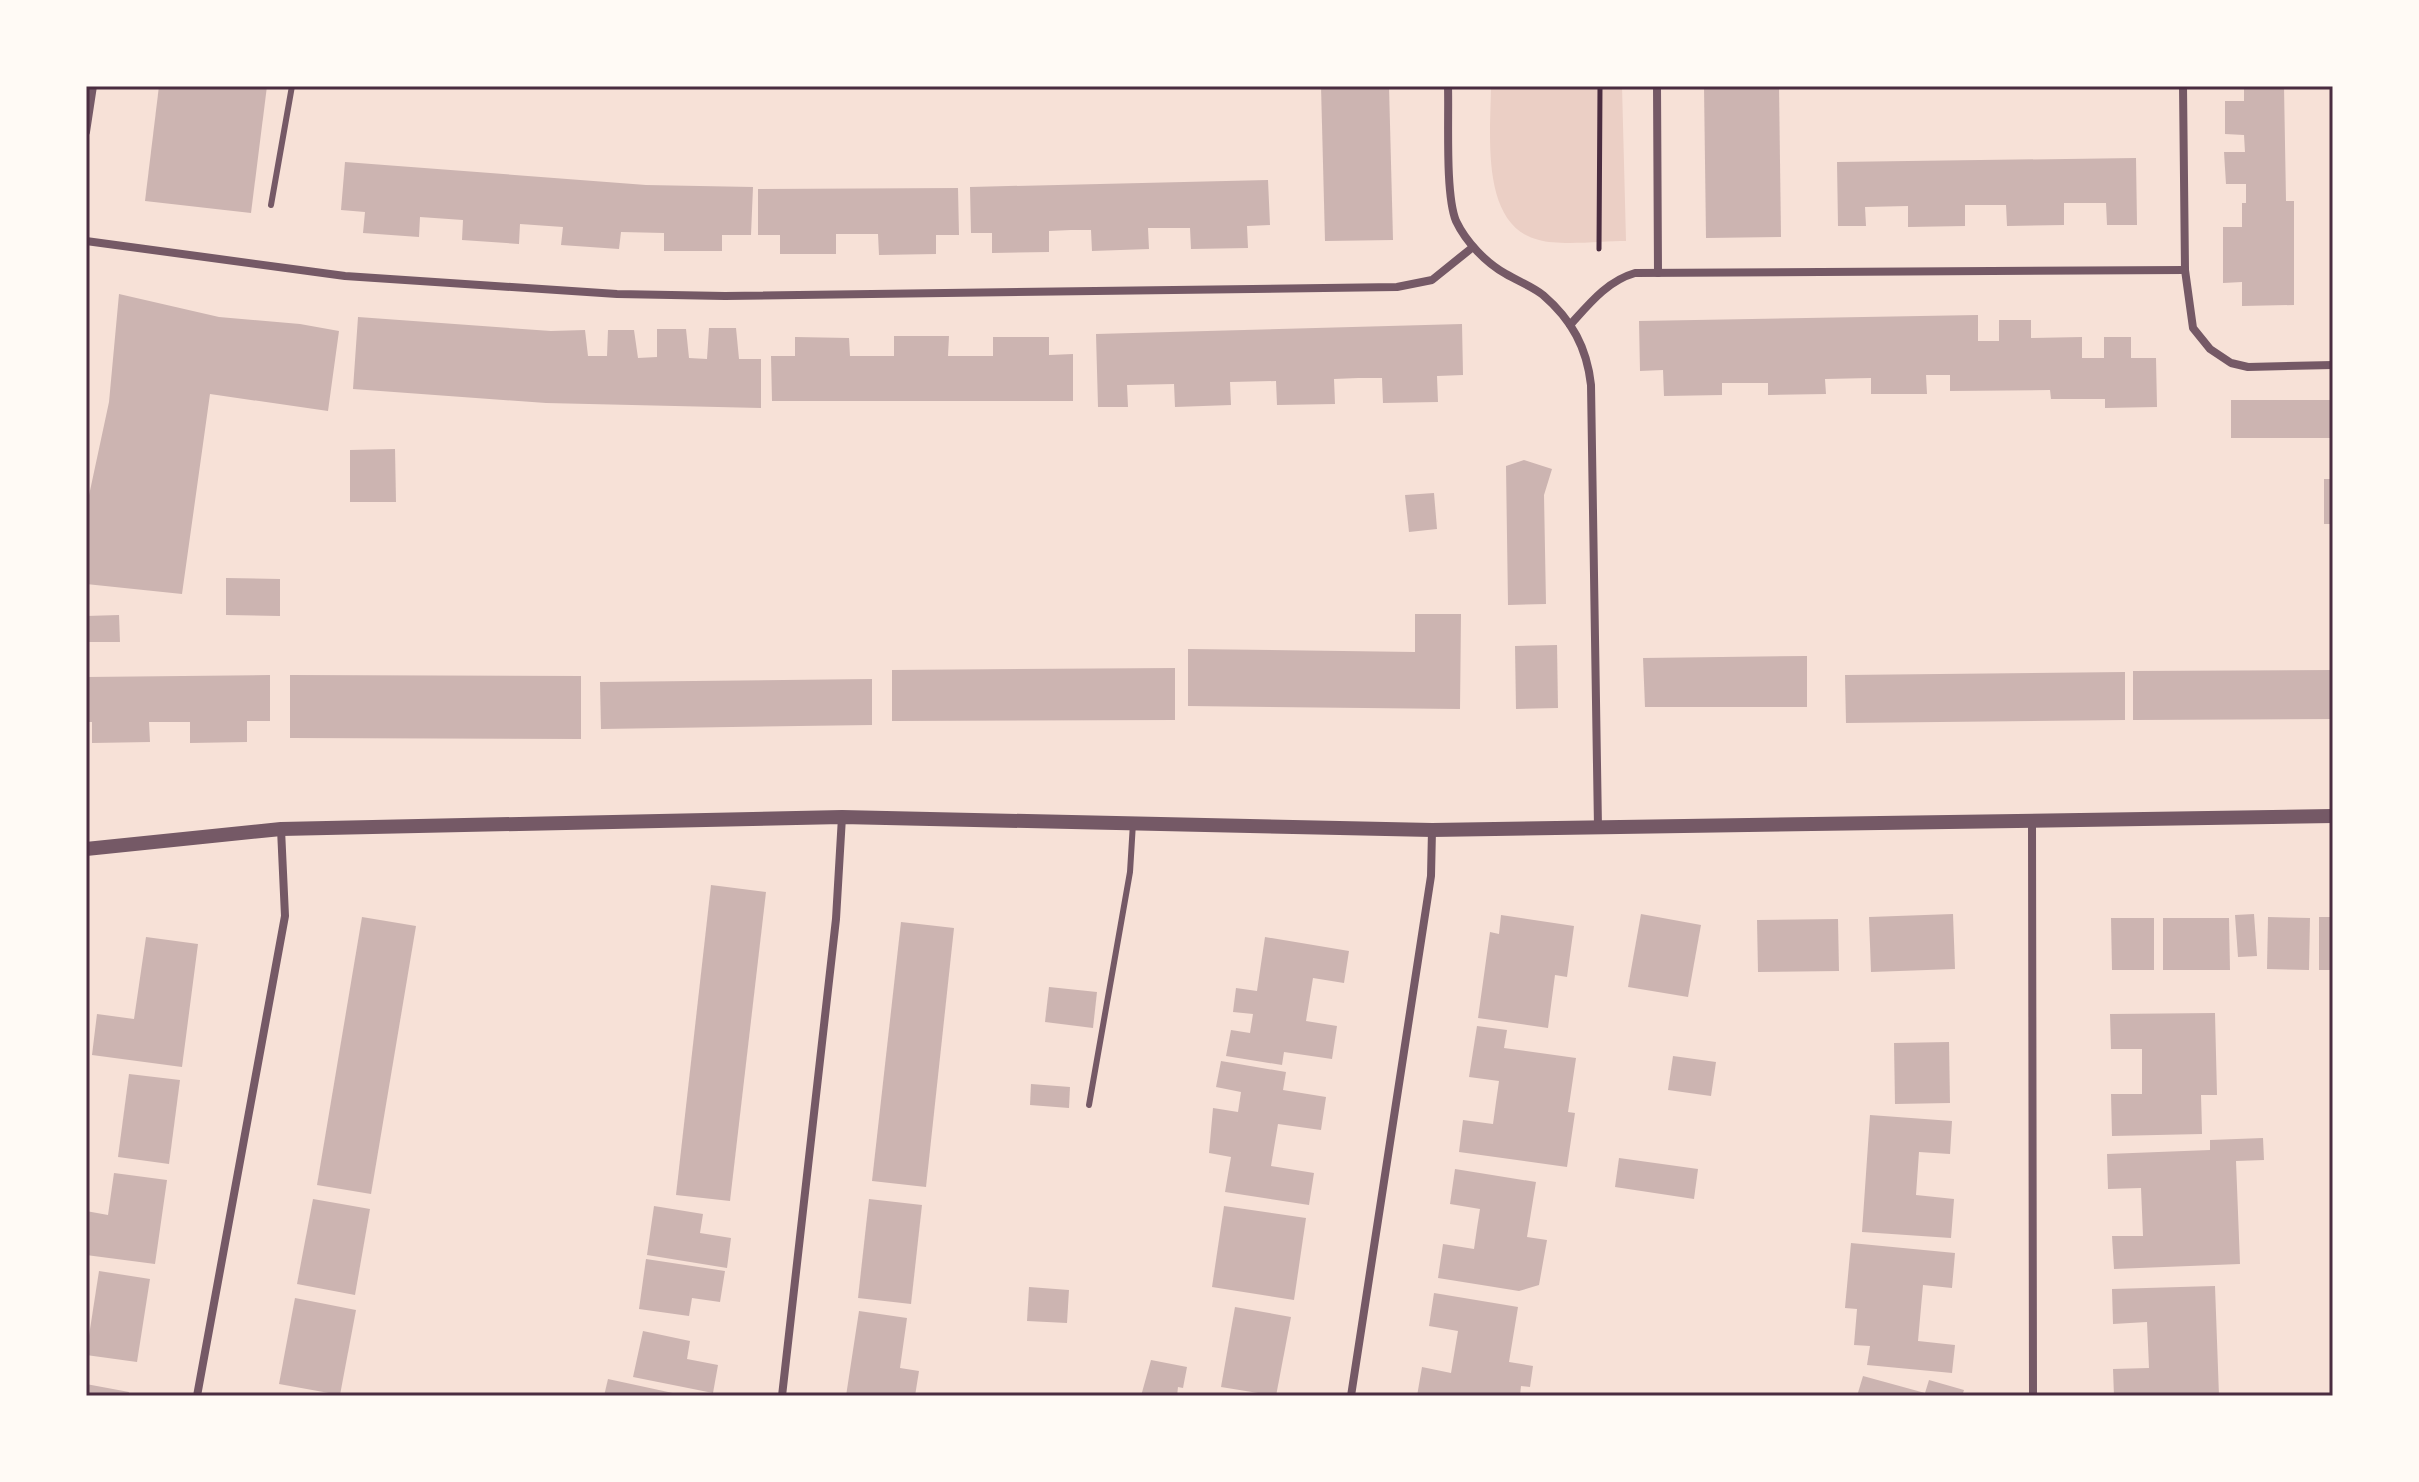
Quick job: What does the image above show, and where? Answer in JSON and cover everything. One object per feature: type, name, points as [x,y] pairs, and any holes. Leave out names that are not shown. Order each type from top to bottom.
[{"type":"street","points":[[86,132],[93,86]]},
{"type":"street","points":[[1448,86],[1452,196],[1456,220],[1473,247],[1501,271],[1542,294],[1570,325],[1588,357],[1591,385],[1598,828]]},
{"type":"street","points":[[1657,86],[1658,273]]},
{"type":"street","points":[[2183,86],[2185,270],[2188,311],[2193,328],[2201,341],[2218,357],[2248,367],[2333,365]]},
{"type":"street","points":[[86,241],[345,276],[617,294],[725,296],[1397,287],[1432,280],[1473,247]]},
{"type":"street","points":[[1570,325],[1598,294],[1612,283],[1635,273],[2185,270]]},
{"type":"street","points":[[86,849],[281,829],[842,817],[1432,830],[2333,816]]},
{"type":"street","points":[[782,1396],[836,919],[842,817]]},
{"type":"street","points":[[2032,822],[2033,1396]]},
{"type":"street","points":[[197,1396],[285,916],[281,829]]},
{"type":"street","points":[[1351,1396],[1433,860],[1432,830]]},
{"type":"lane","points":[[271,205],[292,86]]},
{"type":"lane","points":[[1089,1105],[1130,872],[1133,823]]},
{"type":"path","points":[[1599,249],[1600,86]]},
{"type":"shaded area","points":[[1491,86],[1622,86],[1626,241],[1548,242],[1520,231],[1506,216],[1492,175]]},
{"type":"building","points":[[159,86],[267,86],[251,213],[145,201]]},
{"type":"building","points":[[1321,86],[1389,86],[1393,240],[1325,241]]},
{"type":"building","points":[[1704,86],[1779,86],[1781,237],[1706,238]]},
{"type":"building","points":[[2244,86],[2284,86],[2286,201],[2294,201],[2294,305],[2242,306],[2242,282],[2223,283],[2223,227],[2242,227],[2242,203],[2246,203],[2246,184],[2226,184],[2224,152],[2245,152],[2244,135],[2225,134],[2225,101],[2244,101]]},
{"type":"building","points":[[2136,158],[2137,225],[2107,225],[2106,203],[2064,203],[2064,225],[2007,226],[2006,205],[1965,205],[1965,226],[1908,227],[1908,206],[1865,207],[1866,226],[1838,226],[1837,162]]},
{"type":"building","points":[[345,162],[646,185],[753,187],[751,235],[722,235],[722,251],[664,251],[664,233],[621,232],[619,249],[561,245],[563,227],[520,224],[519,244],[462,240],[463,220],[420,217],[419,237],[363,233],[365,212],[341,210]]},
{"type":"building","points":[[1268,180],[1270,225],[1247,226],[1248,248],[1191,249],[1190,228],[1148,228],[1149,249],[1092,251],[1091,230],[1071,230],[1049,231],[1049,252],[992,253],[992,233],[971,233],[970,187]]},
{"type":"building","points":[[958,188],[959,235],[936,235],[936,254],[879,255],[878,234],[836,234],[836,254],[780,254],[780,235],[758,235],[758,189]]},
{"type":"building","points":[[119,294],[219,317],[300,324],[339,331],[328,411],[210,394],[182,594],[86,584],[88,500],[109,402]]},
{"type":"building","points":[[1978,315],[1978,341],[1999,341],[1999,320],[2031,320],[2031,338],[2082,337],[2082,358],[2104,358],[2104,337],[2131,337],[2131,358],[2156,358],[2157,407],[2105,408],[2105,399],[2051,399],[2050,390],[1950,391],[1950,375],[1926,375],[1927,394],[1871,394],[1871,378],[1825,379],[1826,394],[1768,395],[1768,383],[1722,383],[1722,395],[1664,396],[1663,370],[1640,371],[1639,321]]},
{"type":"building","points":[[358,317],[551,331],[585,330],[588,356],[607,356],[608,330],[634,330],[638,358],[657,357],[657,329],[686,329],[689,358],[707,359],[709,328],[736,328],[739,359],[761,359],[761,408],[546,403],[353,389]]},
{"type":"building","points":[[1462,324],[1463,375],[1437,376],[1438,402],[1383,403],[1382,378],[1358,378],[1334,379],[1335,404],[1277,405],[1276,381],[1230,382],[1231,405],[1175,407],[1174,384],[1127,385],[1128,407],[1098,407],[1096,334]]},
{"type":"building","points":[[894,336],[949,336],[948,356],[993,356],[993,337],[1049,337],[1049,355],[1073,354],[1073,401],[772,401],[771,356],[795,356],[795,337],[849,338],[850,356],[894,356]]},
{"type":"building","points":[[2231,400],[2333,400],[2333,438],[2231,438]]},
{"type":"building","points":[[395,449],[396,502],[350,502],[350,450]]},
{"type":"building","points":[[1524,460],[1552,469],[1544,495],[1546,604],[1508,605],[1506,466]]},
{"type":"building","points":[[2324,479],[2333,479],[2333,524],[2324,524]]},
{"type":"building","points":[[1434,493],[1437,529],[1409,532],[1405,495]]},
{"type":"building","points":[[226,578],[280,579],[280,616],[226,615]]},
{"type":"building","points":[[1415,614],[1461,614],[1460,709],[1188,706],[1188,649],[1415,652]]},
{"type":"building","points":[[119,615],[120,642],[86,642],[86,616]]},
{"type":"building","points":[[1557,645],[1558,708],[1516,709],[1515,646]]},
{"type":"building","points":[[1807,656],[1807,707],[1645,707],[1643,658]]},
{"type":"building","points":[[1175,668],[1175,720],[892,721],[892,670]]},
{"type":"building","points":[[2333,670],[2333,719],[2133,720],[2133,671]]},
{"type":"building","points":[[2125,672],[2125,720],[1846,723],[1845,675]]},
{"type":"building","points":[[270,675],[270,721],[247,721],[247,742],[190,743],[190,722],[149,722],[150,742],[92,743],[92,722],[86,722],[86,677]]},
{"type":"building","points":[[290,675],[581,676],[581,739],[290,738]]},
{"type":"building","points":[[872,679],[872,725],[601,729],[600,682]]},
{"type":"building","points":[[711,885],[766,892],[730,1201],[676,1195]]},
{"type":"building","points":[[1641,914],[1701,925],[1688,997],[1628,987]]},
{"type":"building","points":[[1953,914],[1955,969],[1871,972],[1869,917]]},
{"type":"building","points":[[2254,914],[2257,956],[2238,957],[2235,915]]},
{"type":"building","points":[[1501,915],[1574,926],[1567,977],[1555,975],[1548,1028],[1478,1018],[1490,932],[1499,934]]},
{"type":"building","points":[[362,917],[416,926],[371,1194],[317,1185]]},
{"type":"building","points":[[2268,917],[2310,918],[2309,970],[2267,969]]},
{"type":"building","points":[[2319,917],[2333,917],[2333,970],[2319,970]]},
{"type":"building","points":[[2111,918],[2154,918],[2154,970],[2112,970]]},
{"type":"building","points":[[2163,918],[2229,918],[2230,970],[2163,970]]},
{"type":"building","points":[[1838,919],[1839,971],[1758,972],[1757,920]]},
{"type":"building","points":[[901,922],[954,928],[926,1187],[872,1181]]},
{"type":"building","points":[[146,937],[198,944],[182,1067],[92,1055],[97,1014],[134,1019]]},
{"type":"building","points":[[1265,937],[1349,951],[1344,983],[1313,978],[1306,1021],[1337,1026],[1332,1059],[1284,1052],[1282,1065],[1226,1056],[1231,1030],[1250,1033],[1253,1014],[1233,1012],[1236,988],[1257,991]]},
{"type":"building","points":[[1049,987],[1097,992],[1093,1028],[1045,1022]]},
{"type":"building","points":[[2215,1013],[2217,1095],[2201,1095],[2202,1134],[2112,1136],[2111,1094],[2142,1094],[2142,1049],[2111,1049],[2110,1014]]},
{"type":"building","points":[[1477,1026],[1507,1030],[1504,1048],[1576,1058],[1568,1112],[1575,1113],[1567,1167],[1459,1152],[1463,1120],[1493,1124],[1499,1081],[1469,1077]]},
{"type":"building","points":[[1949,1042],[1950,1103],[1895,1104],[1894,1043]]},
{"type":"building","points":[[1673,1056],[1716,1062],[1711,1096],[1668,1090]]},
{"type":"building","points":[[1221,1061],[1286,1072],[1283,1090],[1326,1097],[1321,1130],[1278,1124],[1271,1166],[1314,1173],[1309,1205],[1225,1192],[1231,1157],[1209,1153],[1213,1108],[1238,1112],[1241,1092],[1216,1087]]},
{"type":"building","points":[[129,1074],[180,1080],[169,1164],[118,1157]]},
{"type":"building","points":[[1031,1084],[1070,1087],[1069,1108],[1030,1105]]},
{"type":"building","points":[[1870,1115],[1952,1121],[1950,1154],[1919,1152],[1916,1195],[1954,1199],[1951,1238],[1862,1232]]},
{"type":"building","points":[[2263,1138],[2264,1160],[2236,1161],[2240,1264],[2114,1269],[2112,1236],[2143,1236],[2141,1188],[2108,1189],[2107,1154],[2210,1150],[2210,1140]]},
{"type":"building","points":[[1619,1158],[1698,1169],[1694,1199],[1615,1187]]},
{"type":"building","points":[[1455,1169],[1536,1182],[1527,1237],[1547,1240],[1539,1285],[1519,1291],[1438,1278],[1443,1244],[1474,1249],[1480,1209],[1450,1204]]},
{"type":"building","points":[[114,1173],[167,1180],[155,1264],[86,1255],[86,1211],[108,1215]]},
{"type":"building","points":[[313,1199],[370,1209],[355,1295],[297,1284]]},
{"type":"building","points":[[869,1199],[922,1205],[911,1304],[858,1298]]},
{"type":"building","points":[[654,1206],[703,1214],[700,1233],[731,1238],[727,1268],[647,1255]]},
{"type":"building","points":[[1224,1206],[1306,1218],[1294,1300],[1212,1287]]},
{"type":"building","points":[[1851,1243],[1955,1253],[1952,1288],[1923,1285],[1918,1341],[1955,1345],[1952,1373],[1867,1365],[1870,1346],[1854,1345],[1857,1309],[1845,1308]]},
{"type":"building","points":[[646,1259],[725,1271],[720,1302],[692,1298],[689,1316],[639,1309]]},
{"type":"building","points":[[99,1271],[150,1279],[137,1362],[86,1355]]},
{"type":"building","points":[[2215,1286],[2219,1396],[2114,1396],[2113,1369],[2149,1368],[2147,1322],[2113,1324],[2112,1289]]},
{"type":"building","points":[[1029,1287],[1069,1290],[1067,1323],[1027,1321]]},
{"type":"building","points":[[1434,1293],[1518,1307],[1509,1362],[1533,1366],[1530,1387],[1521,1386],[1520,1396],[1417,1396],[1422,1367],[1451,1373],[1458,1331],[1429,1326]]},
{"type":"building","points":[[295,1298],[356,1310],[340,1395],[279,1384]]},
{"type":"building","points":[[1235,1307],[1291,1317],[1276,1396],[1221,1387]]},
{"type":"building","points":[[859,1311],[907,1318],[900,1368],[919,1371],[915,1396],[846,1396]]},
{"type":"building","points":[[643,1331],[690,1341],[687,1359],[718,1365],[713,1393],[633,1377]]},
{"type":"building","points":[[1151,1360],[1187,1367],[1183,1388],[1178,1387],[1177,1396],[1141,1396]]},
{"type":"building","points":[[1863,1376],[1925,1393],[1929,1380],[1964,1390],[1962,1396],[1857,1396]]},
{"type":"building","points":[[608,1379],[682,1395],[682,1396],[604,1396]]},
{"type":"building","points":[[86,1384],[129,1392],[128,1396],[86,1396]]}]
